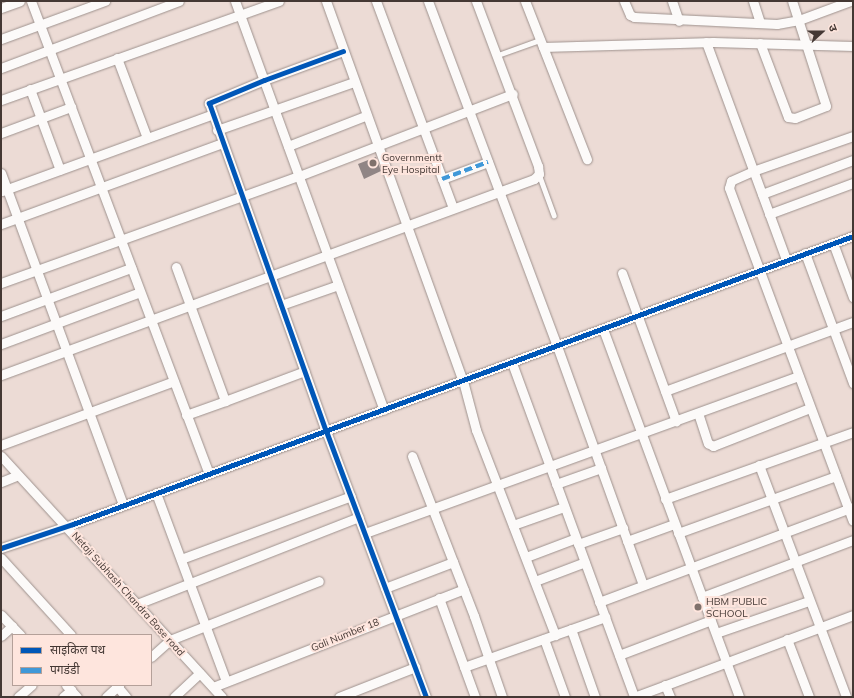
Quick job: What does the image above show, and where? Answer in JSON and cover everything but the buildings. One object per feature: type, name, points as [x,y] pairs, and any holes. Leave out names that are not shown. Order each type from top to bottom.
[{"type":"street","points":[[1,8],[20,1]]},
{"type":"street","points":[[31,1],[208,474]]},
{"type":"street","points":[[1,39],[105,1]]},
{"type":"street","points":[[1,68],[180,1]]},
{"type":"street","points":[[235,1],[384,410]]},
{"type":"street","points":[[1,100],[279,1]]},
{"type":"street","points":[[326,1],[365,116],[463,381],[476,430],[556,635]]},
{"type":"street","points":[[376,1],[453,208]]},
{"type":"street","points":[[428,1],[557,346],[643,585]]},
{"type":"street","points":[[1,375],[534,179],[539,174],[513,94],[476,1]]},
{"type":"street","points":[[525,1],[587,159]]},
{"type":"street","points":[[624,1],[632,17],[679,21],[784,24],[852,2]]},
{"type":"street","points":[[672,1],[679,21]]},
{"type":"street","points":[[753,1],[760,23]]},
{"type":"street","points":[[760,43],[788,117],[792,119],[826,105],[792,1]]},
{"type":"street","points":[[541,43],[706,42],[853,47]]},
{"type":"street","points":[[706,42],[786,260]]},
{"type":"street","points":[[343,52],[264,80],[213,100],[209,103],[211,114],[326,431],[426,697]]},
{"type":"street","points":[[117,58],[147,138]]},
{"type":"street","points":[[217,130],[275,111],[354,82]]},
{"type":"street","points":[[30,89],[60,170]]},
{"type":"street","points":[[1,284],[240,195],[299,176],[422,127],[513,94]]},
{"type":"street","points":[[1,133],[71,107]]},
{"type":"street","points":[[4,190],[211,114]]},
{"type":"street","points":[[288,146],[365,116]]},
{"type":"street","points":[[853,136],[753,171],[731,182],[729,188],[758,271],[810,408],[836,476],[851,508],[853,521]]},
{"type":"street","points":[[1,224],[222,143]]},
{"type":"street","points":[[762,194],[853,160]]},
{"type":"street","points":[[442,179],[488,162]]},
{"type":"street","points":[[1,173],[4,190],[17,218],[123,505]]},
{"type":"street","points":[[769,214],[853,183]]},
{"type":"street","points":[[1,548],[67,526],[384,410],[853,236]]},
{"type":"street","points":[[833,243],[853,297]]},
{"type":"street","points":[[805,253],[853,382]]},
{"type":"street","points":[[176,267],[191,305],[224,400]]},
{"type":"street","points":[[1,316],[131,268]]},
{"type":"street","points":[[622,273],[676,421]]},
{"type":"street","points":[[281,305],[338,284]]},
{"type":"street","points":[[1,344],[140,292]]},
{"type":"street","points":[[665,391],[853,322]]},
{"type":"street","points":[[603,329],[640,435],[691,566],[739,697]]},
{"type":"street","points":[[512,363],[634,697],[819,627],[853,616]]},
{"type":"street","points":[[186,415],[305,371]]},
{"type":"street","points":[[365,534],[640,435],[798,376]]},
{"type":"street","points":[[1,445],[174,381]]},
{"type":"street","points":[[698,413],[708,443],[713,446],[810,408]]},
{"type":"street","points":[[665,499],[853,432]]},
{"type":"street","name":"Netaji Subhash Chandra Bose road","points":[[1,456],[67,526],[222,697]]},
{"type":"street","points":[[412,456],[464,589],[502,697]]},
{"type":"street","points":[[759,465],[846,697]]},
{"type":"street","points":[[556,484],[601,468]]},
{"type":"street","points":[[1,482],[18,475]]},
{"type":"street","points":[[627,542],[772,498],[836,476]]},
{"type":"street","points":[[156,493],[226,682]]},
{"type":"street","points":[[181,559],[351,496]]},
{"type":"street","points":[[513,525],[564,506]]},
{"type":"street","points":[[599,602],[691,566],[851,508]]},
{"type":"street","points":[[137,604],[190,585],[359,517]]},
{"type":"street","points":[[526,557],[622,528]]},
{"type":"street","points":[[702,597],[853,540]]},
{"type":"street","points":[[1,558],[70,634]]},
{"type":"street","points":[[385,588],[453,562]]},
{"type":"street","points":[[535,581],[585,562]]},
{"type":"street","points":[[152,656],[170,640],[319,581]]},
{"type":"street","name":"Gali Number 18","points":[[213,687],[464,589]]},
{"type":"street","points":[[439,598],[475,697]]},
{"type":"street","points":[[716,633],[810,601]]},
{"type":"street","points":[[1,615],[19,634]]},
{"type":"street","points":[[464,667],[605,617]]},
{"type":"street","points":[[619,655],[711,620]]},
{"type":"street","points":[[1,636],[12,626]]},
{"type":"street","points":[[571,629],[595,697]]},
{"type":"street","points":[[544,639],[565,697]]},
{"type":"street","points":[[787,639],[809,697]]},
{"type":"street","points":[[339,697],[415,667]]},
{"type":"street","points":[[174,697],[200,673]]},
{"type":"street","points":[[665,685],[670,697]]},
{"type":"street","points":[[18,697],[31,686]]},
{"type":"street","points":[[106,697],[117,686],[126,697]]},
{"type":"street","points":[[63,697],[71,691]]},
{"type":"lane","points":[[498,55],[541,43]]},
{"type":"lane","points":[[539,174],[554,215]]},
{"type":"marked path","points":[[442,179],[488,162]]},
{"type":"cycle path","points":[[343,51],[264,80],[209,103],[326,431],[426,697]]},
{"type":"cycle path","points":[[1,548],[73,524],[853,236]]},
{"type":"place","name":"Governmentt Eye Hospital","points":[[373,163]]},
{"type":"place","name":"HBM PUBLIC SCHOOL","points":[[698,607]]}]
